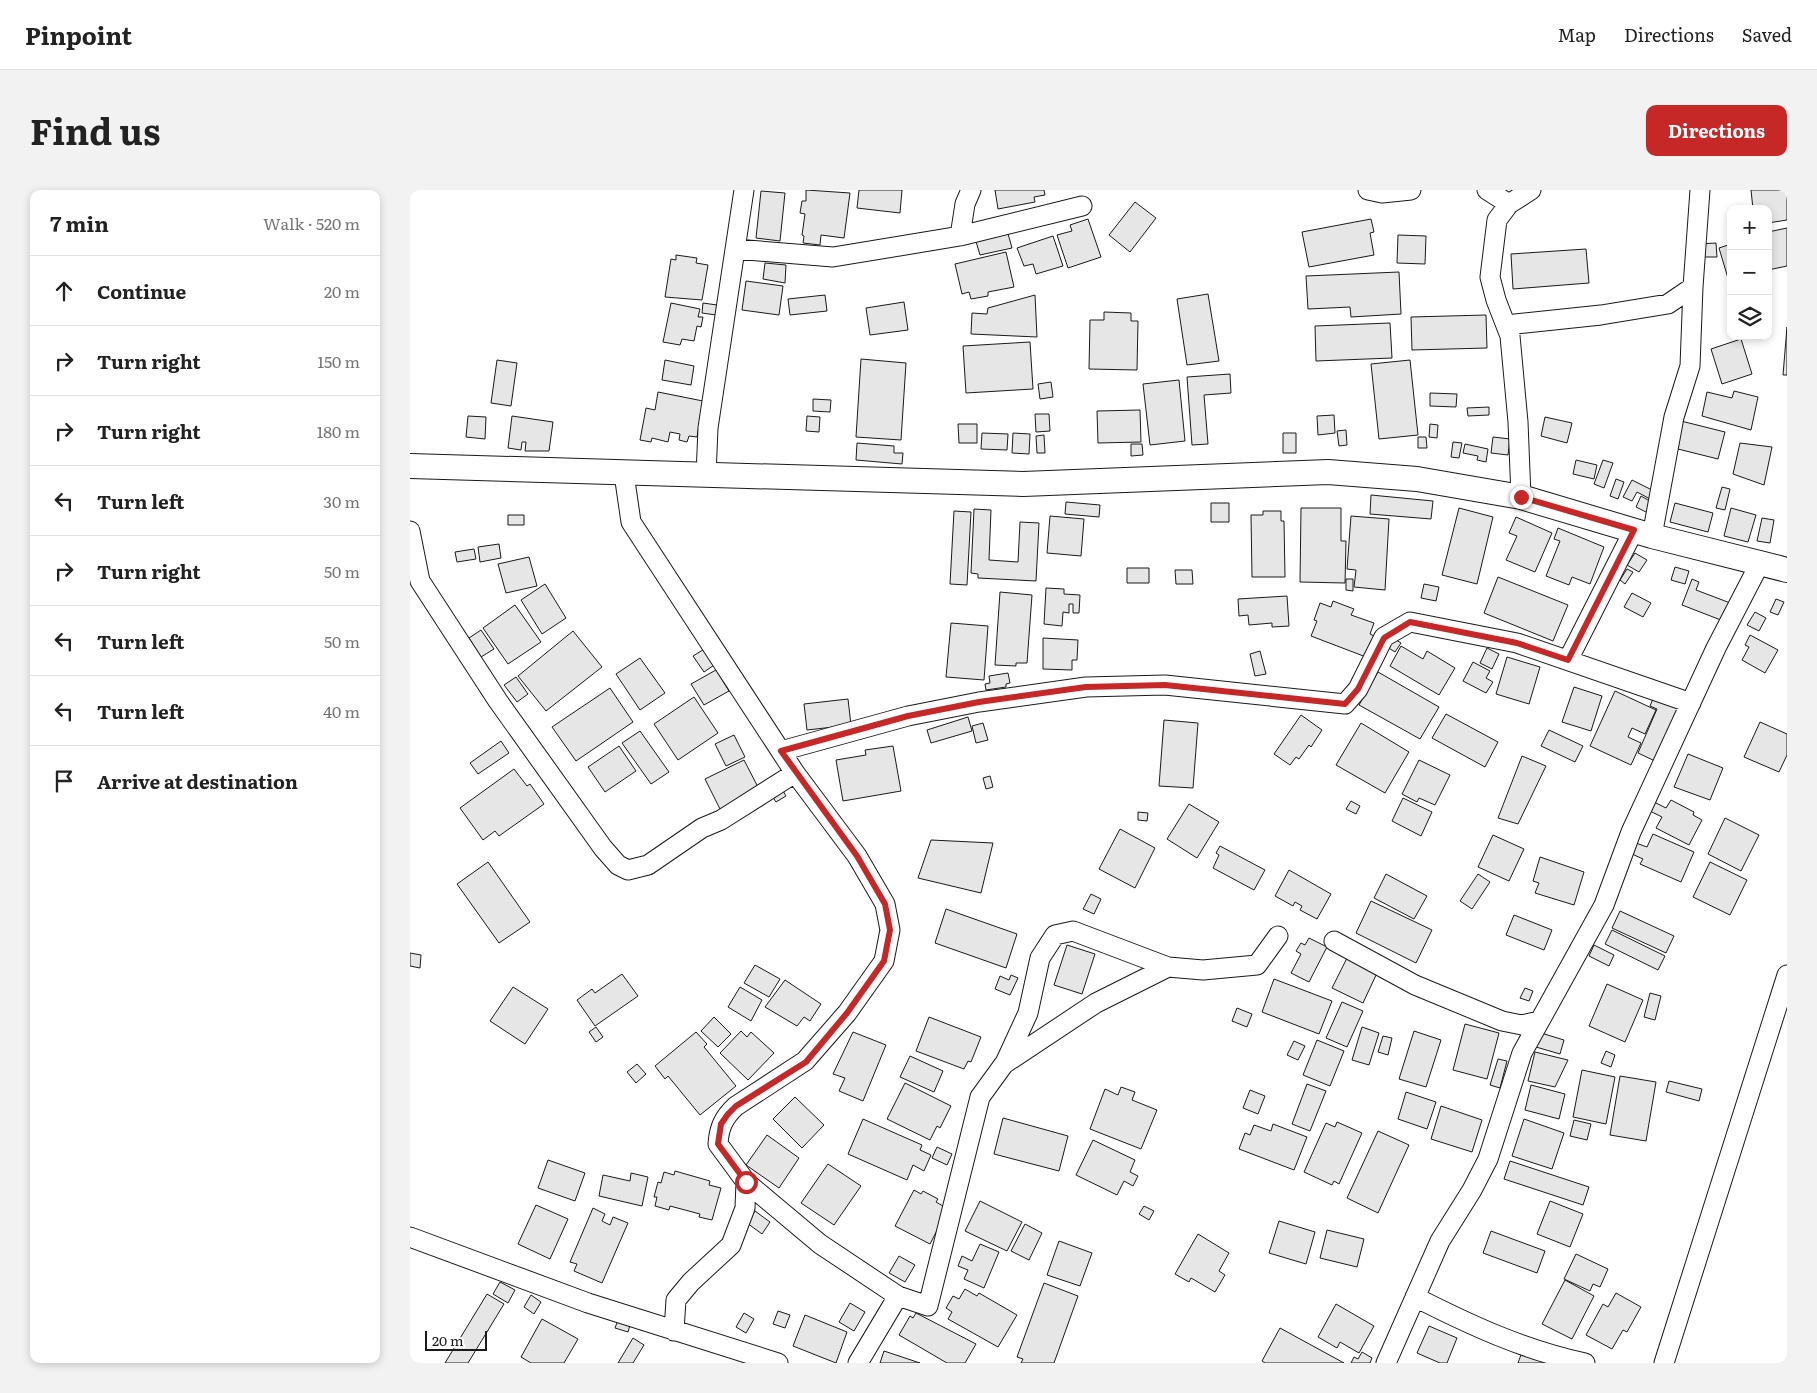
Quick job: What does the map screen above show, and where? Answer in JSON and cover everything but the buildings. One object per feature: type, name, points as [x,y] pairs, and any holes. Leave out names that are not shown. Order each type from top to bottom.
[{"type":"street","points":[[706,476],[708,428],[744,190]]},
{"type":"street","points":[[960,236],[965,204],[971,190]]},
{"type":"street","points":[[1368,190],[1382,193],[1411,190]]},
{"type":"street","points":[[1487,190],[1509,204]]},
{"type":"street","points":[[1521,497],[1518,422],[1510,336],[1490,276],[1497,220],[1509,204],[1531,190]]},
{"type":"street","points":[[1568,660],[1643,533],[1674,417],[1690,366],[1692,287],[1700,190]]},
{"type":"street","points":[[734,248],[833,256],[960,236],[1082,206]]},
{"type":"street","points":[[1506,325],[1555,318],[1601,315],[1668,304],[1692,287]]},
{"type":"street","points":[[410,466],[624,474],[1023,484],[1328,472],[1418,479],[1521,497],[1643,533],[1787,570]]},
{"type":"street","points":[[624,474],[631,522],[795,773],[857,856],[885,904],[890,930],[884,961],[847,1013],[806,1062],[736,1106],[721,1124],[718,1144],[746,1182],[820,1244],[898,1296],[928,1306],[980,1097],[1004,1064],[1028,1013],[1040,958],[1054,935],[1073,931],[1168,967],[1203,970],[1257,965],[1278,936]]},
{"type":"street","points":[[410,531],[420,581],[498,701],[603,848],[623,868],[628,870],[648,865],[702,828],[721,820],[795,773]]},
{"type":"street","points":[[1386,1363],[1440,1241],[1472,1190],[1488,1159],[1522,1053],[1604,905],[1631,832],[1691,703],[1760,563]]},
{"type":"street","points":[[781,751],[908,716],[979,702],[1086,687],[1165,685],[1345,704],[1358,689],[1384,638],[1410,622],[1517,643],[1691,703]]},
{"type":"street","points":[[1334,941],[1415,985],[1502,1022],[1522,1025],[1539,1021]]},
{"type":"street","points":[[1004,1064],[1096,1003],[1168,967]]},
{"type":"street","points":[[1664,1363],[1787,975]]},
{"type":"street","points":[[674,1330],[676,1300],[691,1282],[731,1245],[745,1208],[746,1182]]},
{"type":"street","points":[[410,1237],[588,1303],[778,1363]]},
{"type":"street","points":[[858,1363],[898,1296]]},
{"type":"street","points":[[1415,1297],[1479,1330],[1558,1358],[1585,1363]]},
{"type":"route","points":[[746,1182],[718,1144],[721,1124],[736,1106],[806,1062],[847,1013],[884,961],[890,930],[885,904],[857,856],[795,773],[781,751],[908,716],[979,702],[1086,687],[1165,685],[1345,704],[1358,689],[1384,638],[1410,622],[1517,643],[1568,660],[1634,530],[1521,497]]}]
